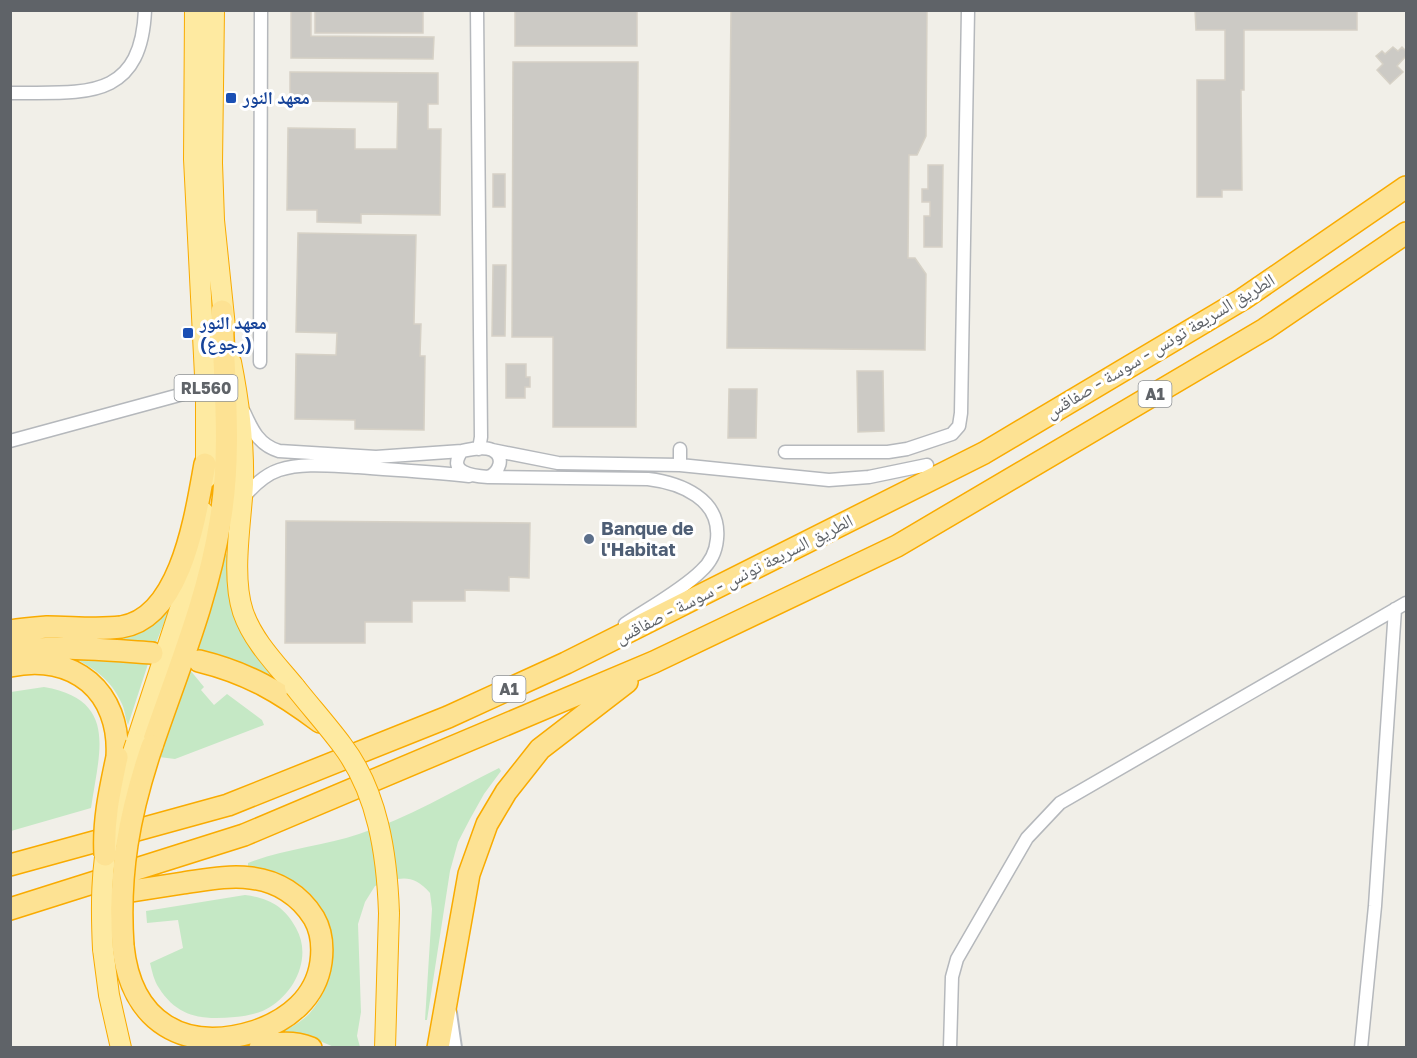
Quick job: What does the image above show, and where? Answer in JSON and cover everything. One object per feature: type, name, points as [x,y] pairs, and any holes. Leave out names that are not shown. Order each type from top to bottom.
[{"type":"highway","name":"RL560","points":[[113,948],[96,850],[110,828],[144,745],[197,557],[206,500],[206,395],[194,159],[195,10]]},
{"type":"highway","name":"RL560","points":[[214,10],[212,163],[214,220],[222,311],[238,399],[243,471],[238,569],[243,611],[290,691]]},
{"type":"highway","name":"الطريق السريعة تونس - سوسة - صفاقس","points":[[10,865],[96,850],[228,805],[448,717],[566,663],[984,453],[1243,298],[1407,187]]},
{"type":"highway","name":"الطريق السريعة تونس - سوسة - صفاقس","points":[[10,910],[244,835],[654,662],[897,546],[1265,329],[1407,233]]},
{"type":"highway","points":[[121,1047],[109,995],[126,842],[140,782],[144,745],[202,600],[221,520],[227,433],[222,311]]},
{"type":"highway","points":[[927,465],[984,453]]},
{"type":"highway","points":[[10,631],[44,627],[124,627],[140,620],[155,608],[168,592],[183,562],[195,517],[205,464]]},
{"type":"highway","points":[[10,651],[71,648],[152,653]]},
{"type":"highway","points":[[199,661],[290,691],[342,746],[369,796],[384,851],[389,913],[385,1047]]},
{"type":"highway","points":[[438,1047],[469,874],[480,840],[501,800],[528,762],[546,744],[654,662]]},
{"type":"highway","points":[[10,666],[32,663],[56,665],[68,668],[87,680],[102,695],[111,714],[117,742],[117,757],[104,830],[96,850],[10,852]]},
{"type":"highway","points":[[10,910],[211,879],[253,878],[269,882],[300,898],[317,924],[322,946],[320,968],[316,980],[305,1000],[296,1009],[266,1027],[233,1037],[212,1040],[177,1032],[147,1010],[129,982],[113,948]]},
{"type":"highway","points":[[260,1047],[292,1044],[311,1047]]},
{"type":"main road","points":[[446,1002],[453,1047]]},
{"type":"main road","points":[[385,1003],[394,1047]]},
{"type":"street","points":[[10,93],[78,92],[111,84],[124,75],[134,61],[141,45],[145,10]]},
{"type":"street","points":[[260,362],[261,10]]},
{"type":"street","points":[[477,10],[481,437],[485,449],[499,458],[500,463],[497,472],[488,477]]},
{"type":"street","points":[[785,452],[896,451],[940,439],[952,434],[959,426],[968,10]]},
{"type":"street","points":[[10,441],[183,394]]},
{"type":"street","points":[[238,399],[257,438],[267,447],[279,451],[376,457],[485,449],[544,461],[578,465],[680,465],[829,480],[869,477],[927,465]]},
{"type":"street","points":[[680,449],[680,465]]},
{"type":"street","points":[[462,451],[458,465],[464,473],[470,476]]},
{"type":"street","points":[[242,499],[254,485],[280,470],[294,467],[331,466],[488,477],[648,479],[673,483],[703,500],[711,509],[714,517],[717,541],[712,558],[701,571],[566,663]]},
{"type":"street","points":[[950,1047],[951,977],[955,963],[1027,838],[1054,808],[1079,790],[1401,606]]},
{"type":"street","points":[[1361,1047],[1401,606]]},
{"type":"green space","points":[[225,554],[231,555],[230,589],[237,621],[252,650],[273,677],[271,679],[232,659],[196,650]]},
{"type":"green space","points":[[169,610],[156,643],[94,639]]},
{"type":"green space","points":[[74,656],[148,664],[128,725],[122,705],[113,688],[95,670],[73,658]]},
{"type":"green space","points":[[190,670],[204,687],[201,690],[214,705],[227,694],[262,720],[264,725],[175,759],[159,757]]},
{"type":"green space","points":[[44,687],[68,694],[84,704],[94,716],[99,731],[99,749],[91,808],[11,831],[11,692]]},
{"type":"green space","points":[[499,768],[501,771],[484,794],[458,842],[450,871],[427,1020],[425,1020],[432,909],[430,893],[411,879],[398,879],[375,886],[365,902],[358,924],[361,1012],[357,1036],[360,1047],[334,1047],[315,1039],[277,1034],[294,1026],[309,1014],[320,999],[328,982],[332,964],[329,927],[312,895],[297,883],[285,877],[248,869],[248,863],[377,828]]},
{"type":"green space","points":[[245,895],[275,904],[296,928],[301,939],[302,961],[294,982],[279,1000],[254,1014],[235,1017],[202,1017],[174,1006],[159,988],[150,963],[183,948],[178,920],[147,923],[146,911]]},
{"type":"building","points":[[291,10],[311,10],[311,36],[434,37],[433,59],[291,58]]},
{"type":"building","points":[[315,10],[423,10],[423,33],[315,33]]},
{"type":"building","points":[[515,10],[637,10],[637,46],[515,46]]},
{"type":"building","points":[[731,10],[927,10],[926,136],[917,155],[909,155],[908,258],[915,258],[926,274],[925,350],[727,348]]},
{"type":"building","points":[[1195,10],[1357,10],[1357,30],[1244,30],[1244,90],[1241,90],[1242,190],[1222,190],[1222,197],[1197,197],[1197,80],[1225,80],[1225,30],[1196,30]]},
{"type":"building","points":[[1393,47],[1398,51],[1402,47],[1406,51],[1406,56],[1397,66],[1403,72],[1390,84],[1377,70],[1383,64],[1376,56],[1382,51],[1385,54]]},
{"type":"building","points":[[513,62],[638,62],[636,427],[553,427],[553,337],[512,337]]},
{"type":"building","points":[[290,72],[438,73],[438,104],[428,104],[428,129],[441,129],[440,215],[361,214],[361,223],[317,222],[317,210],[287,210],[288,128],[355,129],[355,149],[397,149],[398,102],[290,101]]},
{"type":"building","points":[[928,165],[943,165],[942,247],[924,247],[924,216],[930,216],[930,202],[922,202],[922,189],[928,189]]},
{"type":"building","points":[[493,174],[505,174],[505,207],[493,207]]},
{"type":"building","points":[[298,233],[416,235],[414,324],[421,324],[420,356],[425,356],[424,430],[355,429],[355,420],[295,419],[296,354],[336,355],[337,333],[296,332]]},
{"type":"building","points":[[493,265],[506,265],[505,336],[492,336]]},
{"type":"building","points":[[506,364],[526,364],[526,377],[530,377],[530,387],[525,387],[525,398],[506,398]]},
{"type":"building","points":[[857,371],[883,371],[884,431],[858,432]]},
{"type":"building","points":[[729,389],[757,389],[756,438],[728,438]]},
{"type":"building","points":[[286,521],[530,523],[529,578],[509,577],[509,591],[465,590],[465,601],[412,601],[412,622],[365,622],[365,643],[285,643]]},
{"type":"place","name":"معهد النور","points":[[231,98]]},
{"type":"place","name":"معهد النور (رجوع)","points":[[188,333]]},
{"type":"place","name":"Banque de l'Habitat","points":[[589,539]]}]
